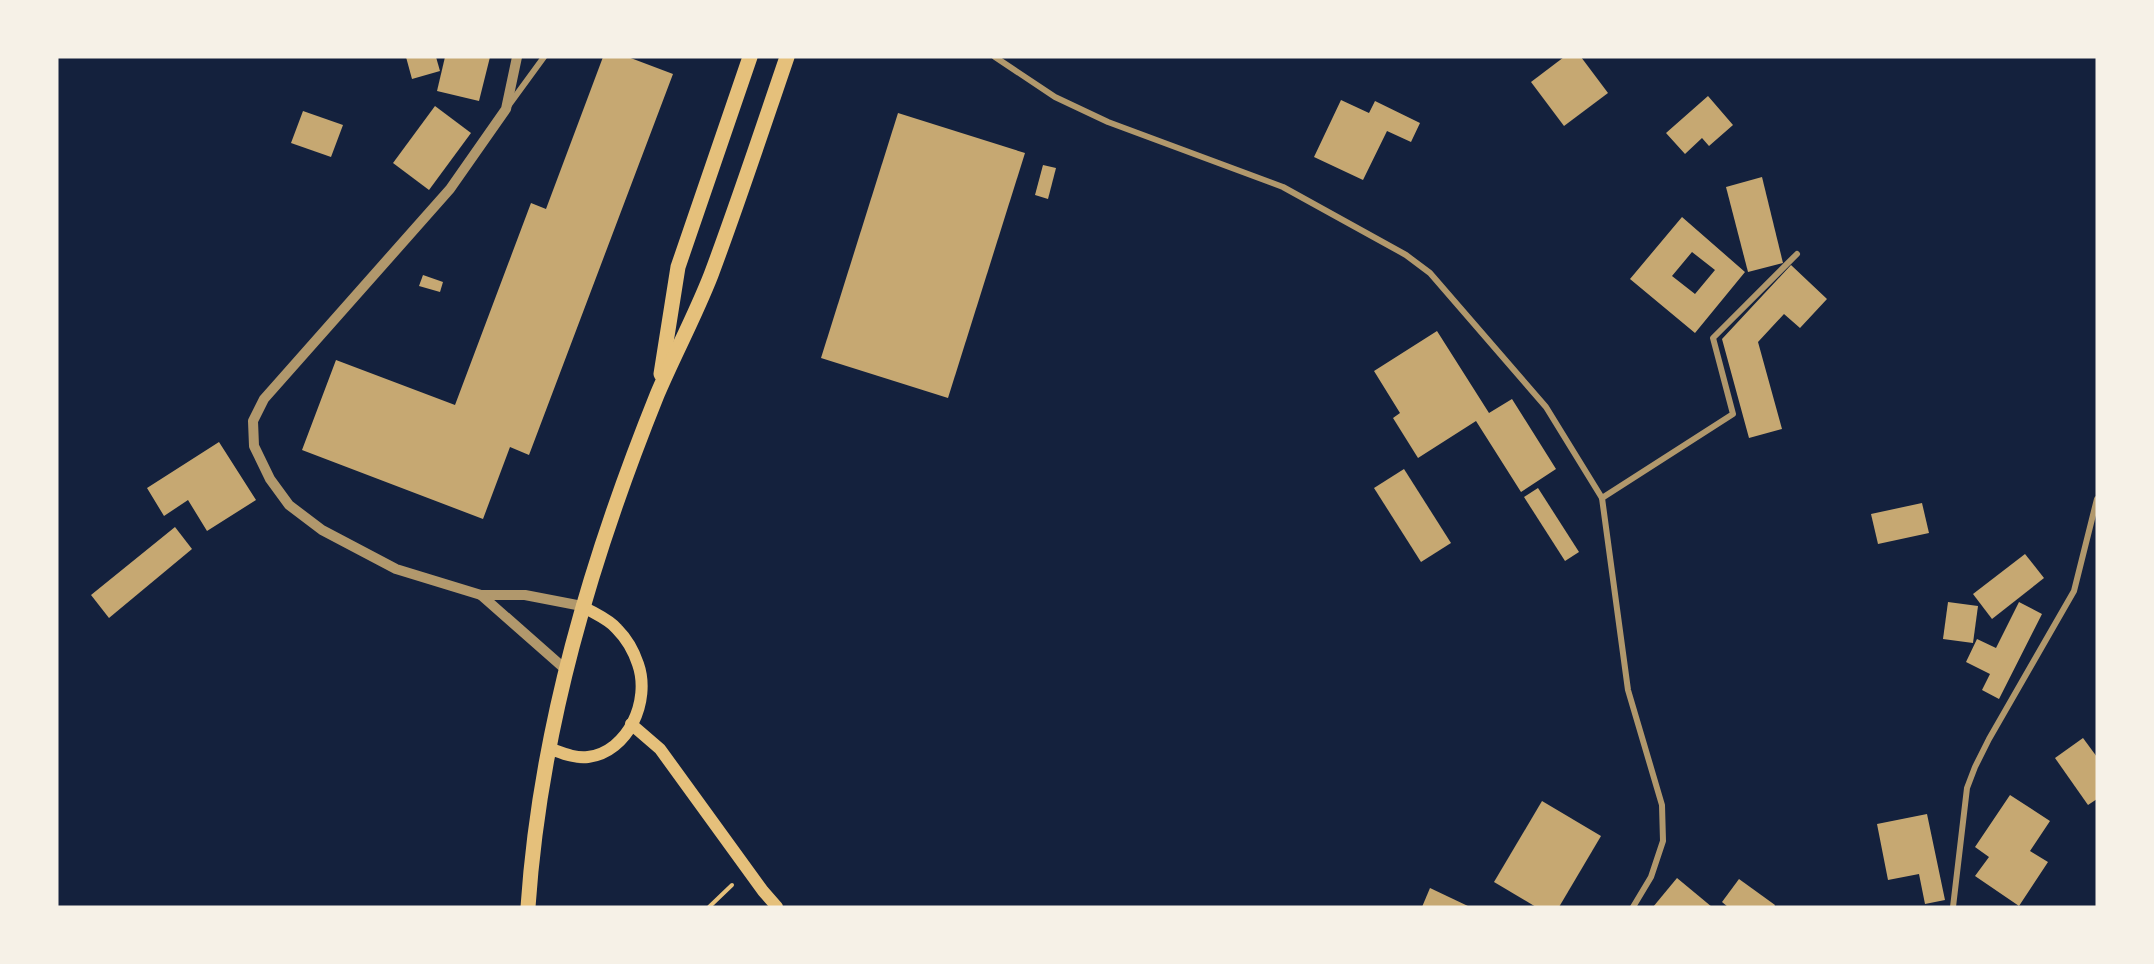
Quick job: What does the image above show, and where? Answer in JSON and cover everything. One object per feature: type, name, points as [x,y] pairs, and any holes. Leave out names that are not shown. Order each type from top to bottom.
[{"type":"main road","points":[[658,394],[678,267],[750,57]]},
{"type":"main road","points":[[528,907],[548,748],[565,669],[582,606],[606,530],[658,394],[710,277],[787,57]]},
{"type":"main road","points":[[548,748],[573,756],[587,757],[611,750],[626,735],[635,717],[641,691],[638,665],[616,627],[582,606]]},
{"type":"main road","points":[[631,724],[660,749],[777,907]]},
{"type":"street","points":[[506,109],[517,57]]},
{"type":"street","points":[[544,57],[450,189],[264,399],[253,421],[254,446],[270,479],[290,505],[322,530],[396,570],[481,595],[525,595],[582,606]]},
{"type":"street","points":[[995,57],[1054,97],[1108,122],[1283,187],[1406,255],[1430,273],[1546,407],[1602,498],[1628,690],[1662,804],[1664,841],[1651,877],[1633,907]]},
{"type":"street","points":[[1602,498],[1732,414],[1713,338],[1797,254]]},
{"type":"street","points":[[1953,907],[1967,788],[1989,739],[2074,591],[2097,499]]},
{"type":"street","points":[[481,595],[565,669]]},
{"type":"path","points":[[709,907],[749,872]]},
{"type":"building","points":[[406,57],[436,57],[440,71],[412,79]]},
{"type":"building","points":[[445,57],[490,57],[479,101],[437,91]]},
{"type":"building","points":[[603,57],[628,57],[673,74],[529,455],[510,447],[483,519],[302,450],[336,360],[455,405],[531,203],[546,209]]},
{"type":"building","points":[[1564,57],[1581,57],[1608,93],[1564,126],[1531,82]]},
{"type":"building","points":[[1708,96],[1733,125],[1709,146],[1702,138],[1685,154],[1666,133]]},
{"type":"building","points":[[1341,100],[1369,113],[1375,101],[1420,123],[1411,142],[1387,131],[1363,180],[1314,157]]},
{"type":"building","points":[[435,106],[471,133],[429,190],[393,163]]},
{"type":"building","points":[[303,111],[343,125],[331,157],[291,143]]},
{"type":"building","points":[[898,113],[1025,153],[948,398],[821,358]]},
{"type":"building","points":[[1043,165],[1056,168],[1048,199],[1035,195]]},
{"type":"building","points":[[1762,177],[1783,263],[1748,272],[1726,187]]},
{"type":"building","points":[[1682,217],[1745,272],[1695,333],[1630,279]],"holes":[[[1692,252],[1715,270],[1695,294],[1672,276]]]},
{"type":"building","points":[[1791,265],[1827,299],[1800,328],[1784,314],[1758,342],[1782,429],[1749,438],[1722,339]]},
{"type":"building","points":[[423,275],[443,282],[440,292],[419,286]]},
{"type":"building","points":[[1437,331],[1489,413],[1512,399],[1556,469],[1521,492],[1476,421],[1418,458],[1393,418],[1400,413],[1374,371]]},
{"type":"building","points":[[219,442],[256,500],[207,531],[188,500],[164,516],[147,488]]},
{"type":"building","points":[[1404,469],[1451,543],[1421,562],[1374,488]]},
{"type":"building","points":[[1538,488],[1579,552],[1565,561],[1524,497]]},
{"type":"building","points":[[1922,503],[1929,533],[1878,544],[1871,514]]},
{"type":"building","points":[[175,527],[192,549],[109,618],[91,595]]},
{"type":"building","points":[[2025,554],[2044,578],[1992,619],[1973,594]]},
{"type":"building","points":[[1948,602],[1978,606],[1973,643],[1943,639]]},
{"type":"building","points":[[2019,602],[2042,614],[1999,699],[1982,690],[1990,674],[1966,662],[1977,639],[1996,648]]},
{"type":"building","points":[[2083,738],[2097,757],[2097,799],[2088,805],[2055,758]]},
{"type":"building","points":[[2010,795],[2050,821],[2030,851],[2048,862],[2019,906],[1975,876],[1989,857],[1975,847]]},
{"type":"building","points":[[1542,801],[1601,836],[1559,907],[1536,907],[1494,882]]},
{"type":"building","points":[[1927,814],[1945,900],[1925,904],[1919,874],[1888,880],[1877,824]]},
{"type":"building","points":[[1677,878],[1712,907],[1653,907]]},
{"type":"building","points":[[1739,879],[1775,905],[1774,907],[1728,907],[1722,902]]},
{"type":"building","points":[[1430,888],[1470,907],[1422,907]]}]
